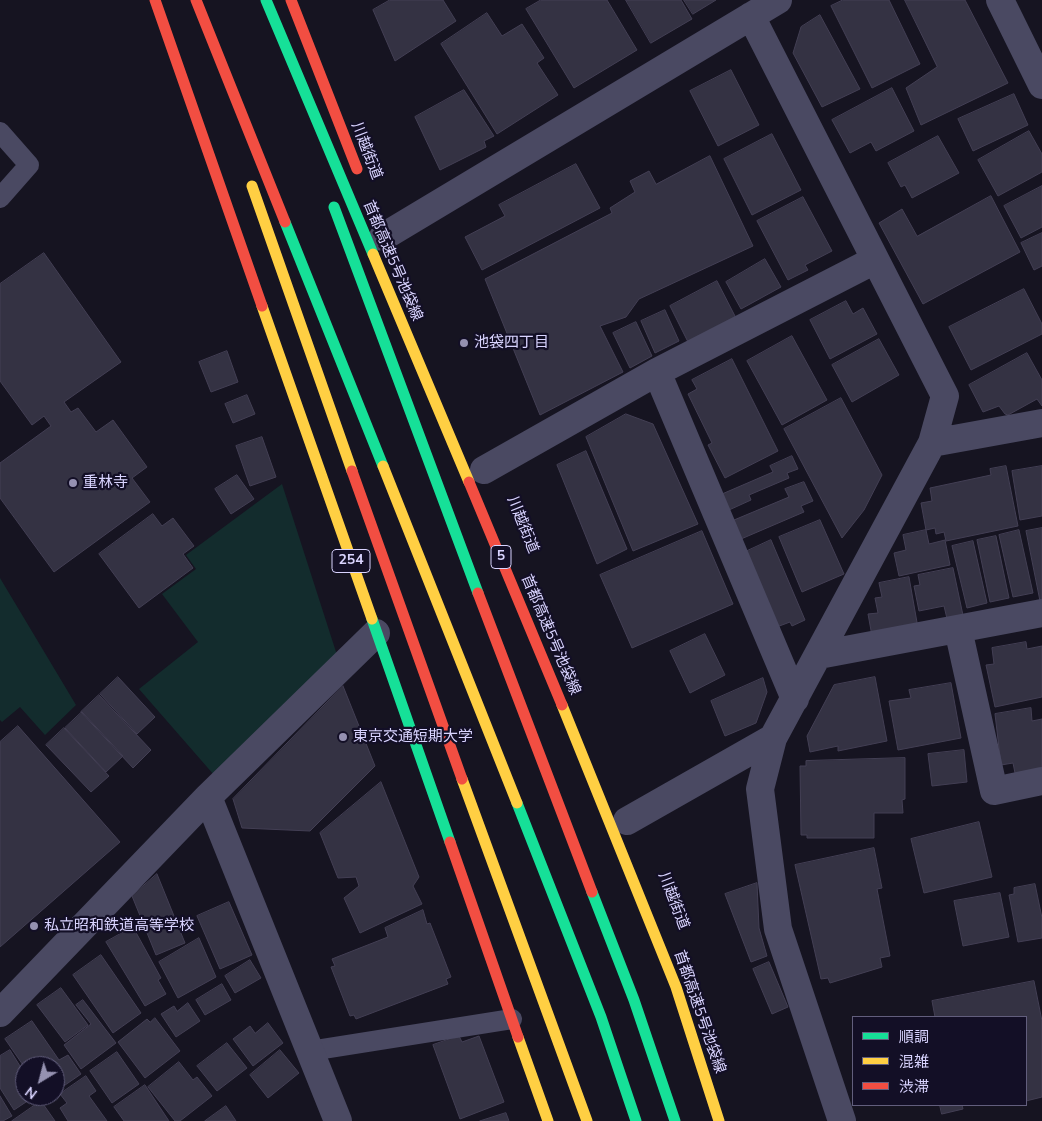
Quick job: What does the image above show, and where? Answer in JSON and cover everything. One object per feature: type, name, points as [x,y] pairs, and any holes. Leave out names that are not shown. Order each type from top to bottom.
[{"type":"highway","name":"254","points":[[155,0],[548,1121]]},
{"type":"highway","points":[[186,0],[210,65]]},
{"type":"highway","points":[[196,0],[484,716],[601,1016],[636,1121]]},
{"type":"highway","points":[[257,0],[284,74]]},
{"type":"highway","name":"首都高速5号池袋線","points":[[266,0],[569,720],[676,987],[719,1121]]},
{"type":"highway","name":"川越街道","points":[[291,0],[362,182]]},
{"type":"highway","points":[[249,177],[416,653],[587,1121]]},
{"type":"highway","points":[[330,195],[524,714],[634,1000],[675,1121]]},
{"type":"street","points":[[384,237],[778,0]]},
{"type":"street","points":[[1000,0],[1042,85]]},
{"type":"street","points":[[751,16],[945,396],[932,443],[773,738],[760,789],[778,928],[842,1121]]},
{"type":"street","points":[[484,470],[656,372],[875,260]]},
{"type":"street","points":[[656,372],[795,699]]},
{"type":"street","points":[[932,443],[1042,423]]},
{"type":"street","points":[[819,655],[1042,613]]},
{"type":"street","points":[[958,629],[994,791],[1042,781]]},
{"type":"street","points":[[0,1012],[208,797],[376,633]]},
{"type":"street","points":[[627,821],[773,738]]},
{"type":"street","points":[[208,797],[338,1121]]},
{"type":"lane","points":[[0,132],[29,165],[0,198]]},
{"type":"lane","points":[[310,1051],[512,1019]]},
{"type":"green space","points":[[282,484],[337,655],[214,775],[139,689],[198,642],[162,594],[196,569],[186,555]]},
{"type":"green space","points":[[0,578],[76,705],[45,735],[20,707],[2,722],[0,720]]},
{"type":"building","points":[[390,0],[443,0],[456,21],[395,61],[373,10]]},
{"type":"building","points":[[541,0],[607,0],[637,50],[574,88],[526,9]]},
{"type":"building","points":[[626,0],[681,0],[692,19],[651,43]]},
{"type":"building","points":[[684,0],[716,0],[693,14]]},
{"type":"building","points":[[843,0],[889,0],[920,64],[872,88],[831,6]]},
{"type":"building","points":[[905,0],[965,0],[1008,83],[921,125],[906,88],[937,67]]},
{"type":"building","points":[[487,13],[502,36],[522,24],[544,58],[537,63],[558,95],[497,134],[441,44]]},
{"type":"building","points":[[820,15],[860,89],[822,107],[793,53],[801,27]]},
{"type":"building","points":[[731,70],[759,125],[718,146],[690,91]]},
{"type":"building","points":[[892,88],[914,131],[876,151],[871,142],[850,153],[832,120]]},
{"type":"building","points":[[464,90],[494,136],[484,141],[486,147],[440,170],[415,117]]},
{"type":"building","points":[[1014,94],[1028,125],[973,151],[958,119]]},
{"type":"building","points":[[1029,131],[1042,154],[1042,172],[998,196],[978,160]]},
{"type":"building","points":[[772,134],[801,190],[752,215],[724,159]]},
{"type":"building","points":[[938,136],[959,173],[912,198],[905,185],[901,187],[888,163]]},
{"type":"building","points":[[710,156],[753,246],[639,299],[626,317],[600,326],[623,372],[540,415],[485,279],[612,213],[610,208],[635,192],[630,181],[649,171],[656,184]]},
{"type":"building","points":[[576,164],[600,208],[482,270],[465,237],[505,216],[499,205]]},
{"type":"building","points":[[1042,186],[1042,227],[1021,238],[1004,206]]},
{"type":"building","points":[[991,196],[1020,252],[923,304],[879,223],[902,209],[917,236]]},
{"type":"building","points":[[803,197],[832,251],[805,265],[808,270],[788,280],[757,221]]},
{"type":"building","points":[[1042,233],[1042,266],[1034,270],[1021,243]]},
{"type":"building","points":[[44,253],[121,362],[64,402],[71,412],[78,408],[96,432],[113,420],[147,467],[132,478],[150,502],[54,572],[0,498],[0,463],[51,426],[44,416],[32,425],[0,381],[0,284]]},
{"type":"building","points":[[765,259],[781,287],[741,309],[726,282]]},
{"type":"building","points":[[717,281],[736,318],[688,342],[670,306]]},
{"type":"building","points":[[1024,289],[1042,324],[1042,334],[971,370],[949,327]]},
{"type":"building","points":[[846,301],[853,314],[863,308],[877,334],[830,359],[810,320]]},
{"type":"building","points":[[665,310],[679,341],[655,353],[641,321]]},
{"type":"building","points":[[636,322],[652,356],[630,368],[613,333]]},
{"type":"building","points":[[792,336],[827,400],[782,425],[747,361]]},
{"type":"building","points":[[879,339],[899,375],[852,402],[832,365]]},
{"type":"building","points":[[227,351],[238,382],[211,392],[199,362]]},
{"type":"building","points":[[1027,353],[1042,380],[1042,406],[1037,399],[1008,415],[999,406],[983,412],[969,385]]},
{"type":"building","points":[[732,359],[778,451],[725,478],[708,445],[712,443],[688,394],[697,389],[692,380]]},
{"type":"building","points":[[247,395],[255,414],[233,423],[225,404]]},
{"type":"building","points":[[841,398],[882,475],[864,510],[842,538],[784,429]]},
{"type":"building","points":[[626,414],[653,424],[698,524],[633,551],[586,437]]},
{"type":"building","points":[[262,437],[276,477],[250,486],[236,446]]},
{"type":"building","points":[[586,451],[627,549],[597,564],[557,465]]},
{"type":"building","points":[[792,456],[798,469],[787,473],[789,478],[749,495],[751,500],[729,510],[722,494],[773,472],[770,466]]},
{"type":"building","points":[[1006,466],[1018,526],[946,541],[944,532],[936,534],[935,528],[926,530],[921,503],[932,501],[930,488],[991,475],[990,469]]},
{"type":"building","points":[[1042,466],[1042,516],[1020,520],[1012,471]]},
{"type":"building","points":[[237,475],[254,499],[231,514],[215,489]]},
{"type":"building","points":[[804,482],[813,501],[801,506],[804,512],[741,539],[734,520],[789,497],[785,489]]},
{"type":"building","points":[[153,514],[162,526],[173,518],[194,546],[183,554],[193,568],[139,608],[99,554]]},
{"type":"building","points":[[820,520],[844,574],[802,592],[779,537]]},
{"type":"building","points":[[1042,528],[1042,601],[1040,601],[1026,531]]},
{"type":"building","points":[[926,530],[929,544],[945,540],[950,565],[899,576],[894,553],[906,550],[903,535]]},
{"type":"building","points":[[1019,530],[1033,593],[1013,597],[999,535]]},
{"type":"building","points":[[702,531],[733,604],[632,648],[600,575]]},
{"type":"building","points":[[996,536],[1009,598],[990,602],[977,540]]},
{"type":"building","points":[[771,540],[805,620],[792,626],[790,622],[774,628],[743,553]]},
{"type":"building","points":[[973,541],[987,603],[967,608],[952,546]]},
{"type":"building","points":[[953,568],[964,620],[948,623],[944,606],[919,611],[914,586],[920,585],[918,575]]},
{"type":"building","points":[[909,577],[918,628],[872,636],[868,614],[878,613],[875,598],[882,597],[879,583]]},
{"type":"building","points":[[705,634],[725,675],[690,693],[670,651]]},
{"type":"building","points":[[1026,642],[1027,649],[1042,646],[1042,697],[995,707],[986,665],[994,664],[992,648]]},
{"type":"building","points":[[118,677],[155,717],[137,734],[100,694]]},
{"type":"building","points":[[875,677],[887,741],[838,751],[838,746],[810,752],[807,736],[834,685]]},
{"type":"building","points":[[763,678],[767,692],[756,723],[725,736],[711,701]]},
{"type":"building","points":[[951,683],[961,738],[898,750],[889,701],[911,698],[909,690]]},
{"type":"building","points":[[343,686],[375,766],[310,831],[242,828],[233,799]]},
{"type":"building","points":[[99,695],[151,750],[133,768],[81,712]]},
{"type":"building","points":[[1031,708],[1032,721],[1042,719],[1042,769],[1015,773],[1013,763],[1001,765],[995,714]]},
{"type":"building","points":[[82,712],[123,756],[106,772],[65,728]]},
{"type":"building","name":"私立昭和鉄道高等学校","points":[[18,726],[120,842],[0,947],[0,742]]},
{"type":"building","points":[[64,728],[109,776],[91,792],[46,745]]},
{"type":"building","points":[[964,750],[967,782],[932,786],[928,754]]},
{"type":"building","points":[[905,758],[903,813],[874,813],[874,838],[807,838],[807,835],[801,835],[800,766],[806,766],[806,761]]},
{"type":"building","points":[[381,782],[419,877],[413,886],[422,904],[360,933],[344,898],[359,886],[356,877],[338,878],[320,833]]},
{"type":"building","points":[[979,822],[992,877],[924,893],[911,839]]},
{"type":"building","points":[[874,848],[882,888],[877,889],[890,956],[880,958],[882,967],[830,983],[828,978],[821,979],[795,865]]},
{"type":"building","points":[[157,874],[185,943],[156,955],[132,896]]},
{"type":"building","points":[[757,883],[759,928],[767,956],[751,962],[725,894]]},
{"type":"building","points":[[1035,884],[1042,918],[1042,938],[1018,942],[1009,895],[1014,894],[1014,888]]},
{"type":"building","points":[[1000,893],[1009,937],[963,946],[954,901]]},
{"type":"building","points":[[229,902],[252,955],[220,969],[197,916]]},
{"type":"building","points":[[423,910],[427,924],[430,923],[451,977],[446,979],[448,984],[356,1019],[354,1015],[350,1016],[331,967],[335,966],[332,959],[388,937],[385,928]]},
{"type":"building","points":[[133,927],[161,978],[158,980],[166,994],[145,1006],[106,942]]},
{"type":"building","points":[[199,938],[216,977],[178,998],[159,962]]},
{"type":"building","points":[[101,955],[141,1013],[113,1033],[73,975]]},
{"type":"building","points":[[250,960],[261,978],[235,993],[225,976]]},
{"type":"building","points":[[769,962],[788,1007],[772,1014],[753,969]]},
{"type":"building","points":[[1034,981],[1042,1021],[1042,1097],[1027,1101],[1027,1016],[935,1016],[932,1001]]},
{"type":"building","points":[[222,984],[231,1000],[205,1015],[196,1000]]},
{"type":"building","points":[[61,988],[88,1025],[65,1042],[37,1005]]},
{"type":"building","points":[[83,1000],[116,1043],[81,1069],[64,1045],[91,1024],[76,1005]]},
{"type":"building","points":[[188,1003],[200,1021],[176,1037],[161,1014],[174,1006],[177,1011]]},
{"type":"building","points":[[155,1018],[180,1051],[145,1078],[118,1042],[147,1019],[150,1022]]},
{"type":"building","points":[[32,1021],[56,1056],[17,1056],[5,1039]]},
{"type":"building","points":[[268,1023],[283,1043],[253,1066],[233,1039],[250,1026],[255,1033]]},
{"type":"building","points":[[459,1036],[462,1042],[479,1036],[504,1102],[460,1119],[433,1045]]},
{"type":"building","points":[[227,1043],[247,1068],[217,1091],[197,1066]]},
{"type":"building","points":[[10,1050],[15,1058],[15,1106],[20,1106],[14,1110],[0,1088],[0,1056]]},
{"type":"building","points":[[280,1050],[299,1073],[268,1098],[250,1075]]},
{"type":"building","points":[[117,1052],[139,1084],[112,1103],[90,1071]]},
{"type":"building","points":[[68,1055],[81,1074],[65,1085],[65,1057]]},
{"type":"building","points":[[179,1062],[193,1080],[197,1077],[212,1096],[180,1121],[175,1121],[148,1087]]},
{"type":"building","points":[[86,1076],[96,1091],[89,1096],[107,1121],[68,1121],[60,1108],[67,1103],[65,1100],[65,1091]]},
{"type":"building","points":[[145,1085],[169,1121],[124,1121],[114,1107]]},
{"type":"building","points":[[0,1096],[12,1116],[3,1121],[0,1121]]},
{"type":"building","points":[[34,1106],[44,1106],[55,1121],[12,1121]]},
{"type":"building","points":[[226,1106],[236,1121],[205,1121]]},
{"type":"building","points":[[940,1106],[962,1106],[963,1109],[942,1114]]},
{"type":"building","points":[[506,1113],[509,1121],[480,1121]]},
{"type":"traffic: fast","points":[[266,0],[373,254]]},
{"type":"traffic: fast","points":[[334,207],[478,593]]},
{"type":"traffic: fast","points":[[285,222],[383,466]]},
{"type":"traffic: fast","points":[[372,619],[450,842]]},
{"type":"traffic: fast","points":[[517,803],[601,1017],[636,1121]]},
{"type":"traffic: fast","points":[[592,892],[634,1000],[675,1121]]},
{"type":"traffic: slow","points":[[252,186],[352,471]]},
{"type":"traffic: slow","points":[[373,254],[469,482]]},
{"type":"traffic: slow","points":[[262,306],[372,619]]},
{"type":"traffic: slow","points":[[383,466],[517,803]]},
{"type":"traffic: slow","points":[[562,705],[676,987],[719,1121]]},
{"type":"traffic: slow","points":[[462,779],[587,1121]]},
{"type":"traffic: slow","points":[[518,1037],[548,1121]]},
{"type":"traffic: jam","points":[[155,0],[262,306]]},
{"type":"traffic: jam","points":[[196,0],[285,222]]},
{"type":"traffic: jam","points":[[291,0],[357,169]]},
{"type":"traffic: jam","points":[[352,471],[462,779]]},
{"type":"traffic: jam","points":[[469,482],[562,705]]},
{"type":"traffic: jam","points":[[478,593],[592,892]]},
{"type":"traffic: jam","points":[[450,842],[518,1037]]},
{"type":"place","name":"池袋四丁目","points":[[464,343]]},
{"type":"place","name":"重林寺","points":[[73,483]]},
{"type":"place","name":"東京交通短期大学","points":[[343,737]]},
{"type":"place","name":"私立昭和鉄道高等学校","points":[[34,926]]}]
